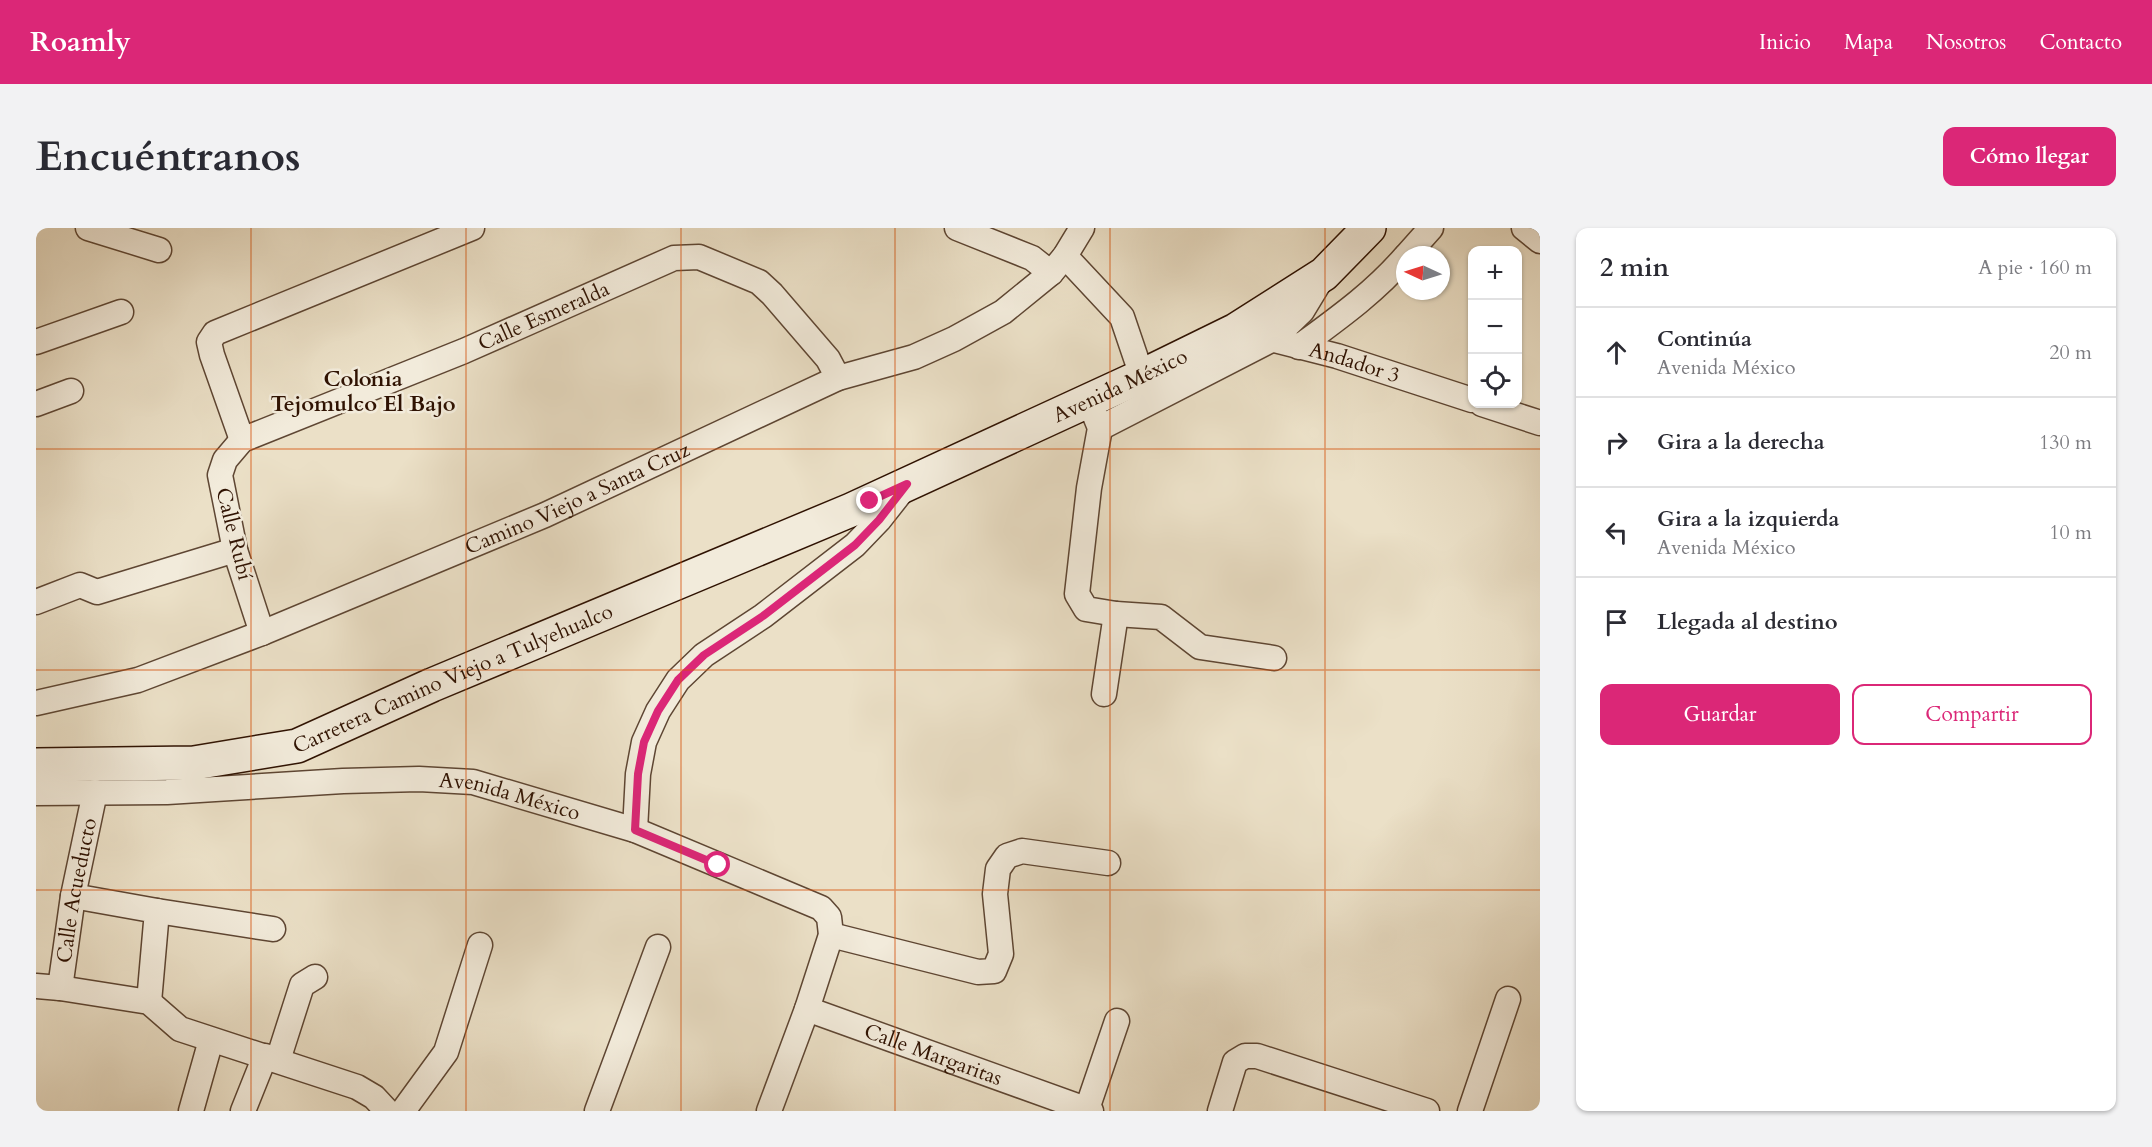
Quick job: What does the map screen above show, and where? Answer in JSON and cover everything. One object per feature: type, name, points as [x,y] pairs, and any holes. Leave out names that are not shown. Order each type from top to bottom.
[{"type":"main road","name":"Avenida México","points":[[851,510],[907,484],[1094,415],[1142,376],[1236,330],[1324,274],[1369,228]]},
{"type":"main road","name":"Carretera Camino Viejo a Tulyehualco","points":[[36,765],[194,763],[297,746],[432,686],[851,510]]},
{"type":"street","points":[[88,228],[159,250]]},
{"type":"street","points":[[242,440],[212,355],[209,342],[216,333],[472,228]]},
{"type":"street","points":[[957,228],[1032,258],[1058,264],[1122,317],[1142,376]]},
{"type":"street","name":"Camino Viejo a Santa Cruz","points":[[36,703],[138,680],[262,633],[545,515],[838,378],[914,357],[954,339],[1003,312],[1058,264],[1082,228]]},
{"type":"street","points":[[1415,246],[1431,228]]},
{"type":"street","points":[[1524,228],[1540,241]]},
{"type":"street","name":"Calle Esmeralda","points":[[242,440],[464,351],[674,258],[699,256],[759,282],[828,359],[838,378]]},
{"type":"street","points":[[1299,347],[1348,311],[1386,279],[1396,268]]},
{"type":"street","points":[[1274,658],[1200,647],[1161,617],[1086,609],[1077,594],[1089,488],[1094,415],[1273,339],[1302,311],[1324,274]]},
{"type":"street","points":[[36,342],[121,312]]},
{"type":"street","name":"Andador 3","points":[[1236,330],[1360,363],[1468,398]]},
{"type":"street","points":[[36,404],[71,391]]},
{"type":"street","points":[[1494,408],[1540,423]]},
{"type":"street","name":"Calle Rubí","points":[[242,440],[225,460],[220,476],[234,550],[262,633]]},
{"type":"street","points":[[635,830],[638,774],[644,742],[658,711],[678,680],[704,655],[763,616],[855,545],[879,520],[907,484]]},
{"type":"street","points":[[36,602],[80,585],[97,592],[234,550]]},
{"type":"street","points":[[1104,694],[1116,614]]},
{"type":"street","name":"Avenida México","points":[[36,793],[166,792],[419,778],[473,782],[635,830],[821,908],[830,926],[978,972],[994,971],[1001,954],[995,894],[998,869],[1007,856],[1022,850],[1108,863]]},
{"type":"street","name":"Calle Acueducto","points":[[48,987],[73,896],[94,792]]},
{"type":"street","points":[[73,896],[273,929]]},
{"type":"street","points":[[149,1002],[157,911]]},
{"type":"street","points":[[769,1111],[807,1009],[830,926]]},
{"type":"street","points":[[403,1111],[446,1052],[480,945]]},
{"type":"street","points":[[597,1111],[658,947]]},
{"type":"street","points":[[243,1111],[271,1058],[302,985],[315,977]]},
{"type":"street","points":[[48,987],[149,1002],[180,1029],[357,1087],[374,1097],[387,1111]]},
{"type":"street","points":[[1470,1111],[1508,999]]},
{"type":"street","name":"Calle Margaritas","points":[[807,1009],[1089,1110]]},
{"type":"street","points":[[1089,1110],[1116,1021]]},
{"type":"street","points":[[191,1111],[211,1040]]},
{"type":"street","points":[[1220,1111],[1235,1062],[1245,1056],[1257,1056],[1428,1111]]},
{"type":"district","name":"Colonia Tejomulco El Bajo","points":[[363,392]]},
{"type":"route","points":[[718,865],[635,830],[638,774],[644,742],[658,711],[678,680],[704,655],[763,616],[855,545],[879,520],[907,484],[870,501]]}]
